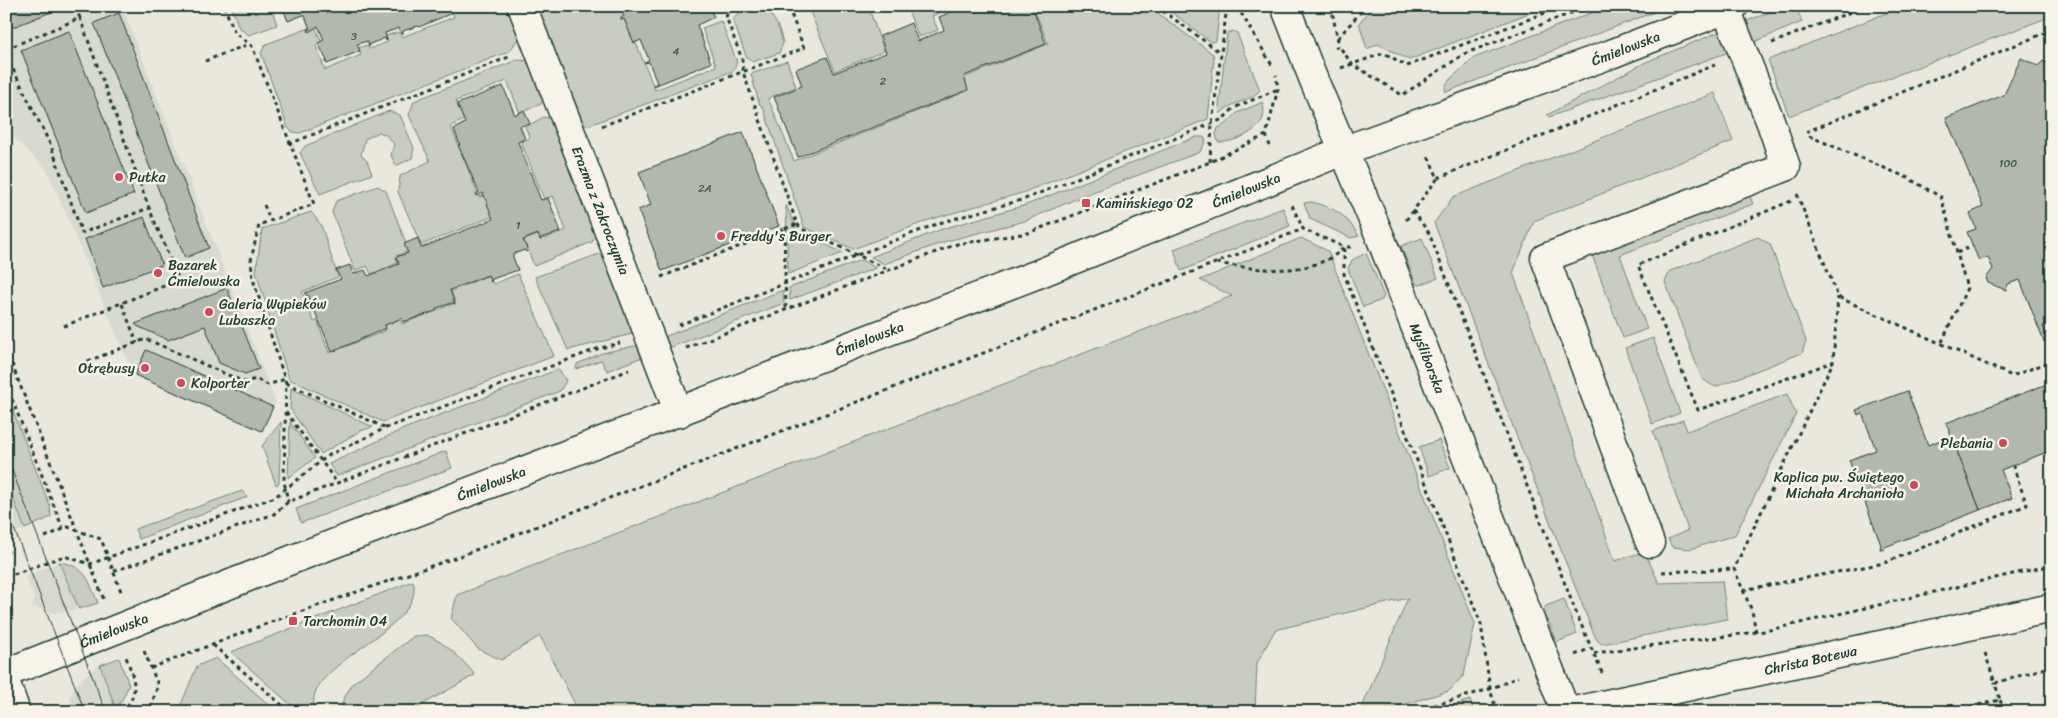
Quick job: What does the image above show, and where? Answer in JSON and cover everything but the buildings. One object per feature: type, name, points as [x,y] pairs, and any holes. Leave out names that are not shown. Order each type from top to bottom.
[{"type":"street","name":"Erazma z Zakroczymia","points":[[522,6],[679,413]]},
{"type":"street","name":"Myśliborska","points":[[1285,6],[1313,78],[1381,239],[1566,712]]},
{"type":"street","points":[[1650,543],[1546,258],[1786,168],[1771,123],[1743,53],[1730,8]]},
{"type":"street","name":"Ćmielowska","points":[[6,673],[291,560],[1038,274],[1345,150],[1611,54],[1730,8]]},
{"type":"street","name":"Christa Botewa","points":[[1570,712],[2052,608]]},
{"type":"street","points":[[6,684],[16,712]]},
{"type":"path","points":[[64,326],[179,280],[149,208],[75,6]]},
{"type":"path","points":[[224,6],[234,33],[252,46],[314,204],[259,225],[251,260],[253,279],[286,381],[284,490],[288,502]]},
{"type":"path","points":[[730,6],[726,18],[742,59],[743,72],[798,224],[802,229],[890,270]]},
{"type":"path","points":[[574,137],[804,48],[788,6]]},
{"type":"path","points":[[1156,6],[1221,53]]},
{"type":"path","points":[[1210,162],[1212,124],[1227,6]]},
{"type":"path","points":[[1237,6],[1276,72]]},
{"type":"path","points":[[1331,6],[1340,46]]},
{"type":"path","points":[[1338,38],[1366,6]]},
{"type":"path","points":[[114,571],[274,514],[288,502],[654,348],[785,284],[940,223],[1025,199],[1212,124],[1223,119],[1234,108],[1278,89],[1384,52],[1407,66],[1563,6]]},
{"type":"path","points":[[1402,95],[1464,54],[1590,6]]},
{"type":"path","points":[[1438,178],[1743,53],[1866,6]]},
{"type":"path","points":[[6,49],[80,18]]},
{"type":"path","points":[[1941,344],[1966,288],[1941,197],[1908,178],[1802,133],[2052,30]]},
{"type":"path","points":[[206,61],[249,44]]},
{"type":"path","points":[[289,144],[538,46]]},
{"type":"path","points":[[6,56],[51,146],[82,233],[149,208]]},
{"type":"path","points":[[6,577],[64,556],[90,564],[275,497],[328,455],[386,428],[597,349],[654,348],[786,310],[957,244],[1028,233],[1210,162],[1266,135],[1278,89]]},
{"type":"path","points":[[1756,632],[1752,611],[1734,569],[1833,362],[1838,297],[1786,168]]},
{"type":"path","points":[[1799,198],[1638,265],[1698,410],[1833,362]]},
{"type":"path","points":[[264,205],[270,221]]},
{"type":"path","points":[[1413,211],[1429,233],[1591,648],[1615,702]]},
{"type":"path","points":[[632,288],[798,224]]},
{"type":"path","points":[[784,229],[786,310]]},
{"type":"path","points":[[151,668],[271,622],[470,553],[1303,229]]},
{"type":"path","points":[[1216,263],[1247,268],[1303,268],[1329,259],[1344,247],[1363,248],[1381,239]]},
{"type":"path","points":[[1957,254],[1972,246]]},
{"type":"path","points":[[1344,247],[1344,274],[1481,624],[1490,689],[1497,712]]},
{"type":"path","points":[[1838,297],[2012,376],[2052,361]]},
{"type":"path","points":[[122,304],[137,343]]},
{"type":"path","points":[[80,364],[146,339],[244,382],[256,379],[268,384],[286,381],[386,428]]},
{"type":"path","points":[[6,350],[105,603]]},
{"type":"path","points":[[6,384],[63,529]]},
{"type":"path","points":[[286,412],[337,483]]},
{"type":"path","points":[[1743,590],[1884,562],[2027,505],[2012,466]]},
{"type":"path","points":[[45,537],[68,527],[101,539],[124,597]]},
{"type":"path","points":[[1650,543],[1662,572],[1734,569]]},
{"type":"path","points":[[6,553],[13,550]]},
{"type":"path","points":[[1594,653],[1756,632],[2052,565]]},
{"type":"path","points":[[213,645],[290,712]]},
{"type":"path","points":[[143,648],[158,685],[149,712]]},
{"type":"path","points":[[1410,712],[1490,689],[1591,648]]},
{"type":"path","points":[[121,712],[130,700],[134,687],[134,679],[125,654]]},
{"type":"path","points":[[2005,712],[1995,683],[2052,666]]},
{"type":"path","points":[[1947,712],[2000,700]]},
{"type":"shaded area","name":"Bazarek Ćmielowska","points":[[6,6],[122,6],[276,403],[262,432],[134,376],[47,170],[6,130]]},
{"type":"shaded area","points":[[231,6],[271,6],[277,25],[249,35],[239,28]]},
{"type":"shaded area","points":[[450,6],[509,6],[520,35],[510,51],[300,133],[293,132],[288,128],[261,53],[266,44],[315,26],[322,43],[316,46],[325,70],[361,55],[359,48],[366,45],[369,49],[388,42],[386,36],[398,32],[402,37],[454,17]]},
{"type":"shaded area","points":[[535,6],[621,6],[655,90],[716,66],[702,28],[721,21],[737,62],[733,71],[587,126],[583,123],[558,69]]},
{"type":"shaded area","points":[[749,6],[768,12],[779,29],[783,43],[779,53],[752,62],[746,56],[733,20],[742,9]]},
{"type":"shaded area","points":[[812,6],[868,6],[884,51],[835,71],[810,12]]},
{"type":"shaded area","points":[[906,6],[956,6],[932,16],[938,30],[919,37]]},
{"type":"shaded area","points":[[1033,6],[1148,6],[1213,54],[1208,119],[1022,193],[932,219],[853,249],[804,227],[764,110],[759,103],[751,74],[787,61],[796,87],[768,98],[794,161],[967,91],[963,78],[1048,44]]},
{"type":"shaded area","points":[[1163,6],[1220,6],[1216,41],[1211,42]]},
{"type":"shaded area","points":[[1374,6],[1547,6],[1409,60],[1378,44],[1367,49],[1359,23]]},
{"type":"shaded area","points":[[1609,6],[1670,6],[1446,92],[1445,88],[1448,81],[1474,58]]},
{"type":"shaded area","points":[[1787,6],[1796,6],[1802,22],[1754,42],[1747,23],[1749,20]]},
{"type":"shaded area","points":[[1904,6],[2052,6],[2052,16],[1789,116],[1768,60]]},
{"type":"shaded area","points":[[1233,31],[1237,33],[1260,90],[1251,97],[1225,109],[1220,114],[1219,106],[1227,33]]},
{"type":"shaded area","points":[[1719,32],[1723,35],[1729,52],[1549,117],[1547,115],[1646,62]]},
{"type":"shaded area","points":[[517,60],[531,61],[544,97],[541,104],[520,113],[507,81],[456,101],[464,120],[451,126],[479,197],[485,195],[494,216],[421,245],[398,192],[400,176],[430,161],[409,115],[414,101]]},
{"type":"shaded area","points":[[1715,93],[1733,141],[1534,221],[1513,273],[1615,561],[1640,553],[1646,555],[1659,583],[1722,581],[1727,619],[1602,644],[1597,640],[1592,630],[1434,223],[1453,197]]},
{"type":"shaded area","points":[[1263,102],[1264,116],[1256,128],[1237,139],[1218,142],[1216,134],[1218,128],[1226,124],[1237,113]]},
{"type":"shaded area","points":[[389,111],[400,115],[414,148],[412,158],[396,166],[391,155],[394,144],[386,135],[379,132],[365,139],[361,155],[367,161],[372,174],[320,194],[300,153],[305,146]]},
{"type":"shaded area","points":[[544,117],[553,119],[598,232],[592,242],[534,266],[524,240],[541,234],[544,239],[566,230],[553,196],[544,199],[521,142],[530,138],[525,127]]},
{"type":"shaded area","points":[[1196,137],[1204,137],[1206,141],[1200,152],[1085,195],[1025,221],[947,241],[884,264],[871,257],[942,229],[1026,205]]},
{"type":"shaded area","points":[[378,186],[386,191],[409,251],[396,256],[398,263],[371,274],[367,266],[355,271],[332,212],[336,201]]},
{"type":"shaded area","points":[[1749,194],[1753,204],[1620,255],[1647,329],[1623,338],[1592,255]]},
{"type":"shaded area","points":[[1312,202],[1340,213],[1359,236],[1351,238],[1310,219],[1304,203]]},
{"type":"shaded area","points":[[786,205],[797,231],[843,253],[788,274]]},
{"type":"shaded area","points":[[1283,208],[1290,226],[1181,271],[1174,249]]},
{"type":"shaded area","points":[[311,212],[321,225],[338,277],[302,292],[314,322],[317,320],[329,353],[385,331],[383,325],[400,319],[402,324],[455,303],[451,291],[489,275],[493,284],[518,274],[554,356],[383,422],[289,379],[256,272],[262,229]]},
{"type":"shaded area","points":[[1758,237],[1770,244],[1806,341],[1802,353],[1715,387],[1702,379],[1665,282],[1670,271]]},
{"type":"shaded area","points":[[1301,238],[1328,251],[1475,624],[1464,675],[1449,691],[1379,712],[1360,712],[1408,598],[1275,630],[1257,663],[1255,712],[579,712],[540,636],[501,660],[478,649],[451,618],[457,595],[1232,296],[1200,280]]},
{"type":"shaded area","points":[[1422,238],[1438,278],[1420,285],[1416,284],[1401,246]]},
{"type":"shaded area","points":[[1366,253],[1384,296],[1382,300],[1363,307],[1348,269],[1352,260]]},
{"type":"shaded area","points":[[599,254],[607,257],[636,333],[568,350],[535,277]]},
{"type":"shaded area","points":[[861,260],[876,268],[790,300],[789,288]]},
{"type":"shaded area","points":[[783,290],[784,303],[669,348],[664,337]]},
{"type":"shaded area","points":[[1653,338],[1680,413],[1652,424],[1625,348]]},
{"type":"shaded area","points":[[634,346],[641,347],[645,356],[607,371],[601,360],[576,369],[577,364],[602,353]]},
{"type":"shaded area","points":[[559,369],[566,381],[560,391],[337,476],[329,464],[401,430]]},
{"type":"shaded area","points":[[291,388],[373,427],[360,431],[321,454],[290,409]]},
{"type":"shaded area","points":[[6,393],[50,506],[51,517],[25,529],[6,480]]},
{"type":"shaded area","points":[[1787,394],[1796,414],[1735,535],[1691,549],[1672,547],[1668,539],[1688,530],[1653,431],[1683,420],[1687,431]]},
{"type":"shaded area","points":[[281,422],[279,483],[276,485],[262,446]]},
{"type":"shaded area","points":[[290,422],[315,458],[288,478]]},
{"type":"shaded area","points":[[1439,440],[1450,468],[1429,476],[1419,447]]},
{"type":"shaded area","points":[[446,451],[452,468],[301,523],[296,509]]},
{"type":"shaded area","points":[[6,480],[25,529],[9,535],[6,528]]},
{"type":"shaded area","points":[[242,491],[247,497],[139,539],[135,529]]},
{"type":"shaded area","points":[[59,562],[79,609],[55,613],[31,606],[34,603],[34,597],[25,576]]},
{"type":"shaded area","points":[[59,562],[76,567],[85,575],[98,603],[79,609]]},
{"type":"shaded area","points":[[413,581],[413,596],[405,611],[391,625],[338,665],[324,679],[315,693],[314,712],[299,712],[231,652]]},
{"type":"shaded area","points":[[1564,599],[1577,634],[1557,642],[1544,610],[1546,606]]},
{"type":"shaded area","points":[[427,635],[453,652],[475,675],[418,707],[421,712],[341,712],[343,700],[353,683],[414,636]]},
{"type":"shaded area","points":[[119,658],[129,685],[121,702],[115,707],[100,665]]},
{"type":"shaded area","points":[[216,658],[277,712],[178,712],[197,666]]},
{"type":"shaded area","points":[[100,665],[115,707],[104,712],[75,712],[70,697],[75,686],[90,671]]},
{"type":"shaded area","points":[[1470,700],[1474,712],[1432,712]]},
{"type":"tram line","points":[[6,455],[106,712]]},
{"type":"tram line","points":[[6,508],[85,712]]},
{"type":"place","name":"Putka","points":[[119,177]]},
{"type":"place","name":"Kamińskiego 02","points":[[1086,203]]},
{"type":"place","name":"Freddy's Burger","points":[[721,236]]},
{"type":"place","name":"Bazarek Ćmielowska","points":[[158,273]]},
{"type":"place","name":"Galeria Wypieków Lubaszka","points":[[209,312]]},
{"type":"place","name":"Otrębusy","points":[[145,368]]},
{"type":"place","name":"Kolporter","points":[[181,383]]},
{"type":"place","name":"Plebania","points":[[2003,443]]},
{"type":"place","name":"Kaplica pw. Świętego Michała Archanioła","points":[[1914,485]]},
{"type":"place","name":"Tarchomin 04","points":[[293,621]]}]
